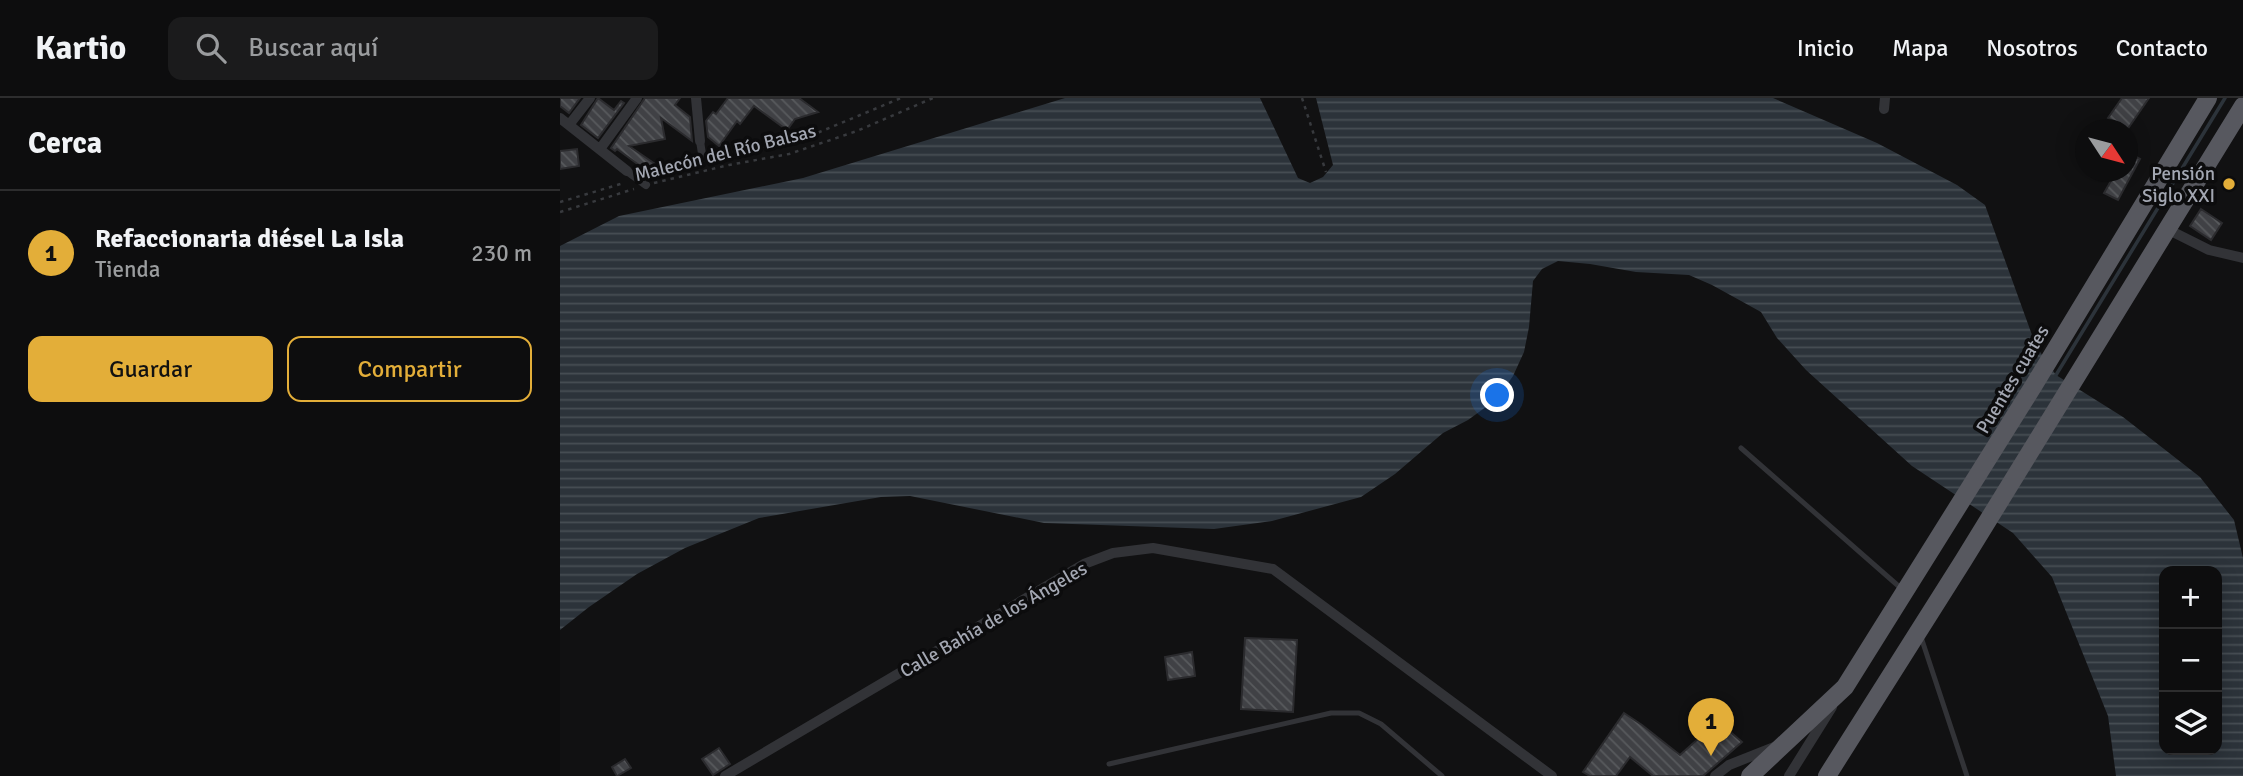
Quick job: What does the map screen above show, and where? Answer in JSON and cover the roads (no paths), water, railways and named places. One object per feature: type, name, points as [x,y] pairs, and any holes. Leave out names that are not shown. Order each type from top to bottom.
[{"type":"highway","name":"Puentes cuates","points":[[1750,776],[1845,687],[2208,98]]},
{"type":"highway","points":[[1827,776],[1963,561],[2243,106]]},
{"type":"street","points":[[590,98],[565,122],[646,185]]},
{"type":"street","points":[[600,149],[637,98]]},
{"type":"street","points":[[696,98],[703,160]]},
{"type":"street","points":[[2167,229],[2208,250],[2243,258]]},
{"type":"street","name":"Calle Bahía de los Ángeles","points":[[725,776],[1084,564],[1113,553],[1153,548],[1273,569],[1552,776]]},
{"type":"street","points":[[1789,776],[1845,687]]},
{"type":"street","points":[[1715,776],[1729,765],[1786,742]]},
{"type":"lane","points":[[1741,448],[1905,592]]},
{"type":"lane","points":[[1919,630],[1967,776]]},
{"type":"lane","points":[[1109,764],[1331,713],[1359,713],[1381,724],[1442,776]]},
{"type":"waterway","points":[[2056,375],[2225,98]]},
{"type":"place","name":"Pensión Siglo XXI","points":[[2229,184]]},
{"type":"place","name":"Refaccionaria diésel La Isla","points":[[1711,756]]}]
